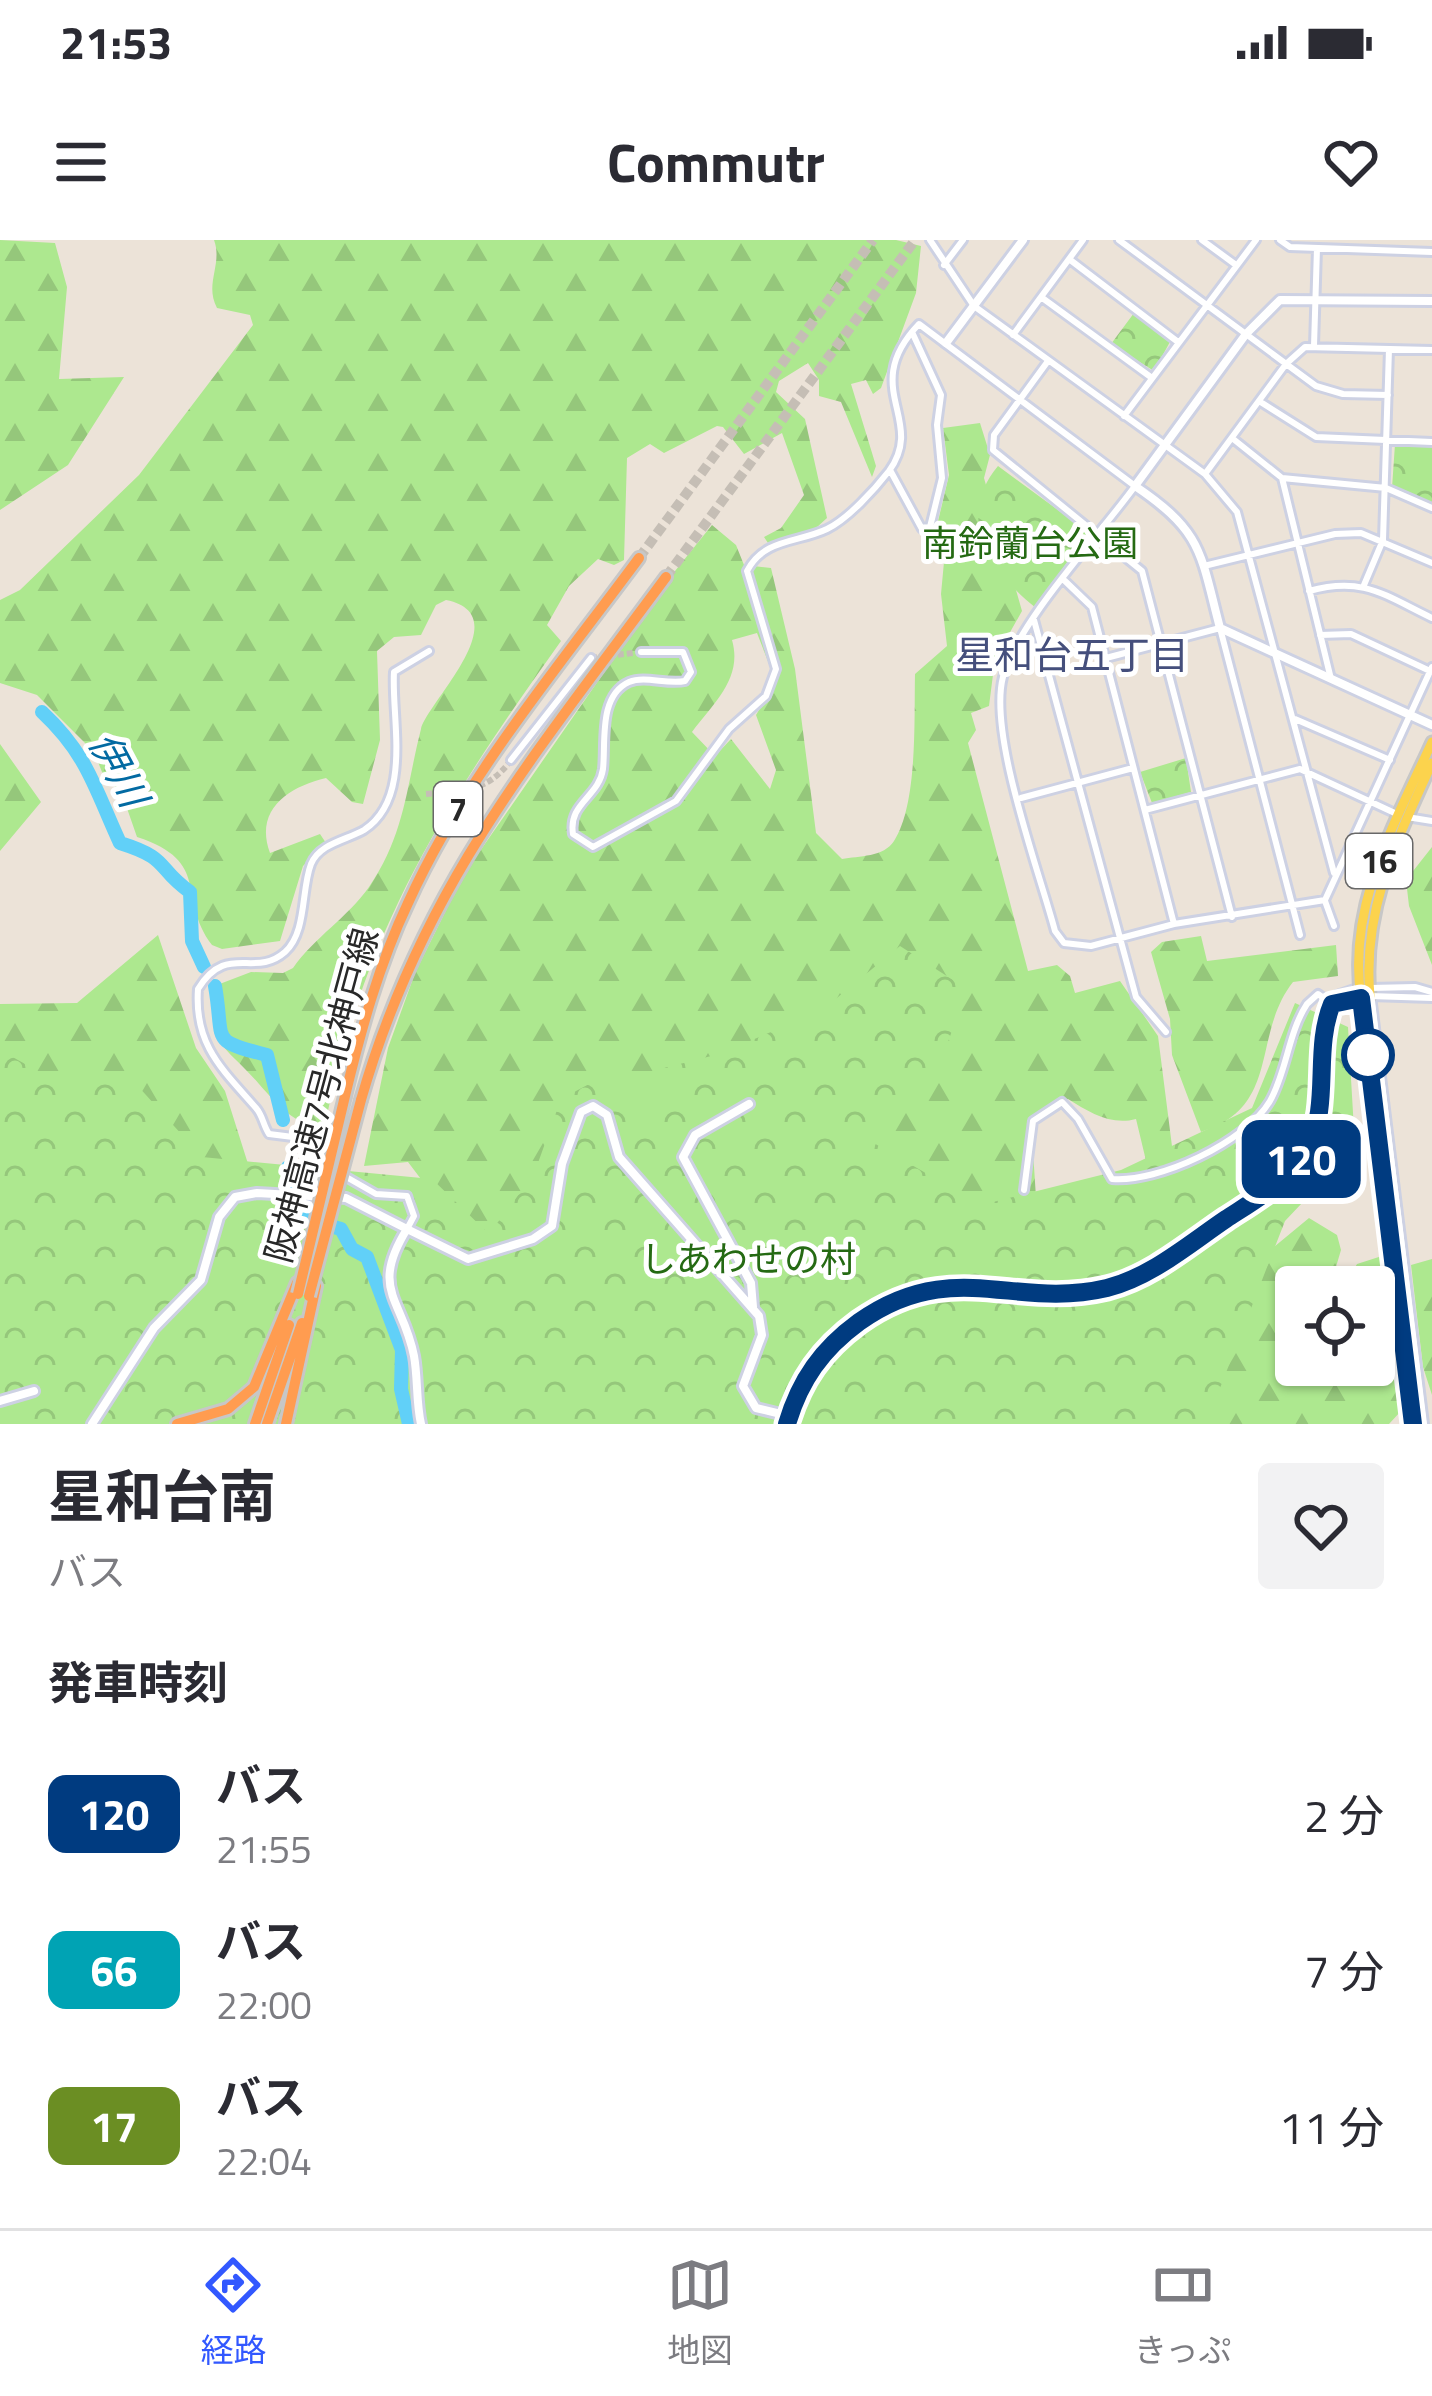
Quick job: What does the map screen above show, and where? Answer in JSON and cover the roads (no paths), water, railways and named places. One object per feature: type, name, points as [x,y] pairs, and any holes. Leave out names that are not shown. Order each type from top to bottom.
[{"type":"highway","name":"阪神高速7号北神戸線","points":[[266,1424],[303,1295],[345,1096],[389,948],[436,846],[487,766],[639,558]]},
{"type":"highway","name":"阪神高速7号北神戸線","points":[[255,1424],[324,1242],[361,1100],[401,980],[443,892],[506,795],[666,577]]},
{"type":"highway","name":"7","points":[[177,1424],[239,1402],[254,1387],[303,1295]]},
{"type":"highway","name":"7","points":[[286,1424],[303,1295]]},
{"type":"highway","points":[[197,1424],[215,1413]]},
{"type":"main road","name":"16","points":[[1365,993],[1366,902],[1432,742]]},
{"type":"main road","name":"16","points":[[1403,816],[1432,763]]},
{"type":"street","points":[[930,240],[974,306],[1205,474],[1237,512],[1335,876]]},
{"type":"street","points":[[944,265],[963,240]]},
{"type":"street","points":[[946,343],[1023,240]]},
{"type":"street","points":[[1013,334],[1083,240]]},
{"type":"street","points":[[1119,240],[1328,391],[1388,395]]},
{"type":"street","points":[[1202,240],[1236,266]]},
{"type":"street","points":[[1124,416],[1256,240]]},
{"type":"street","points":[[1280,240],[1290,247],[1432,252]]},
{"type":"street","points":[[1356,240],[1362,250]]},
{"type":"street","points":[[1394,240],[1394,251]]},
{"type":"street","points":[[1314,346],[1317,248]]},
{"type":"street","points":[[1069,259],[1178,342]]},
{"type":"street","points":[[1041,297],[1152,378]]},
{"type":"street","points":[[1325,900],[1174,924],[1077,948],[1055,931],[1019,799],[1000,703],[1016,646],[1034,620],[1246,334],[1280,300],[1432,302]]},
{"type":"street","points":[[641,652],[683,652],[692,672],[685,681],[670,684],[632,680],[614,699],[605,719],[603,773],[572,814],[574,835],[593,847],[676,801],[729,729],[774,683],[776,669],[747,571],[755,556],[830,528],[890,470],[902,448],[889,375],[919,324],[1187,525],[1204,566],[1300,935]]},
{"type":"street","points":[[890,470],[929,531],[942,478],[937,425],[941,395],[911,332]]},
{"type":"street","points":[[1205,474],[1286,364],[1314,346],[1432,350]]},
{"type":"street","points":[[1364,585],[1383,540],[1389,349]]},
{"type":"street","points":[[1049,361],[994,435],[993,450],[1142,571],[1232,916]]},
{"type":"street","points":[[1259,400],[1316,437],[1432,442]]},
{"type":"street","points":[[1232,438],[1282,478],[1386,488],[1432,508]]},
{"type":"street","points":[[1282,478],[1331,679]]},
{"type":"street","points":[[1204,566],[1335,534],[1383,540],[1432,563]]},
{"type":"street","points":[[1065,581],[1087,598],[1174,924]]},
{"type":"street","points":[[1309,591],[1339,583],[1364,585],[1432,618]]},
{"type":"street","points":[[1034,620],[1136,997],[1166,1032]]},
{"type":"street","points":[[1106,658],[1220,628],[1432,725]]},
{"type":"street","points":[[1320,635],[1352,634],[1431,669],[1325,900],[1334,926]]},
{"type":"street","points":[[421,1424],[414,1357],[386,1275],[414,1204],[407,1196],[376,1194],[317,1165],[301,1138],[269,1134],[257,1110],[223,1076],[203,1044],[197,1004],[198,988],[215,967],[236,960],[272,961],[288,950],[311,864],[332,844],[368,828],[387,800],[398,735],[394,673],[429,651]]},
{"type":"street","points":[[512,760],[584,661],[591,658]]},
{"type":"street","points":[[1295,719],[1390,760]]},
{"type":"street","points":[[1019,799],[1133,769]]},
{"type":"street","points":[[1144,810],[1300,769],[1370,803],[1432,821]]},
{"type":"street","points":[[749,1104],[694,1135],[683,1157],[751,1283],[762,1335],[743,1386],[756,1408],[788,1420],[829,1345],[902,1296],[944,1286],[1108,1288],[1144,1274],[1279,1182],[1309,1147],[1316,1126],[1323,1027],[1337,996],[1415,987],[1432,995]]},
{"type":"street","points":[[1365,993],[1413,1424]]},
{"type":"street","points":[[1365,993],[1423,1424]]},
{"type":"street","points":[[1024,1190],[1033,1120],[1062,1102],[1078,1119],[1112,1180],[1157,1173],[1202,1157],[1265,1108],[1307,1004],[1318,994],[1332,1004]]},
{"type":"street","points":[[92,1424],[154,1328],[201,1280],[225,1205],[245,1194],[346,1198],[468,1259],[546,1232],[557,1218],[560,1172],[578,1118],[593,1106],[607,1114],[619,1157],[753,1308]]},
{"type":"street","points":[[0,1401],[34,1391]]},
{"type":"waterway","name":"伊川","points":[[42,712],[80,758],[120,843],[155,859],[190,892],[192,941],[204,967]]},
{"type":"waterway","name":"伊川","points":[[215,986],[223,1036],[235,1046],[267,1055],[283,1120]]},
{"type":"waterway","name":"伊川","points":[[288,1167],[293,1202],[302,1218],[341,1229],[352,1249],[367,1257],[402,1350],[401,1389],[409,1424]]},
{"type":"tunnel","points":[[639,558],[873,240]]},
{"type":"tunnel","points":[[666,577],[915,240]]},
{"type":"tunnel","points":[[591,658],[641,652]]},
{"type":"tunnel","points":[[426,794],[484,784],[511,760]]},
{"type":"district","name":"星和台五丁目","points":[[1072,654]]},
{"type":"park label","name":"南鈴蘭台公園","points":[[1030,542]]},
{"type":"park label","name":"しあわせの村","points":[[748,1258]]}]
